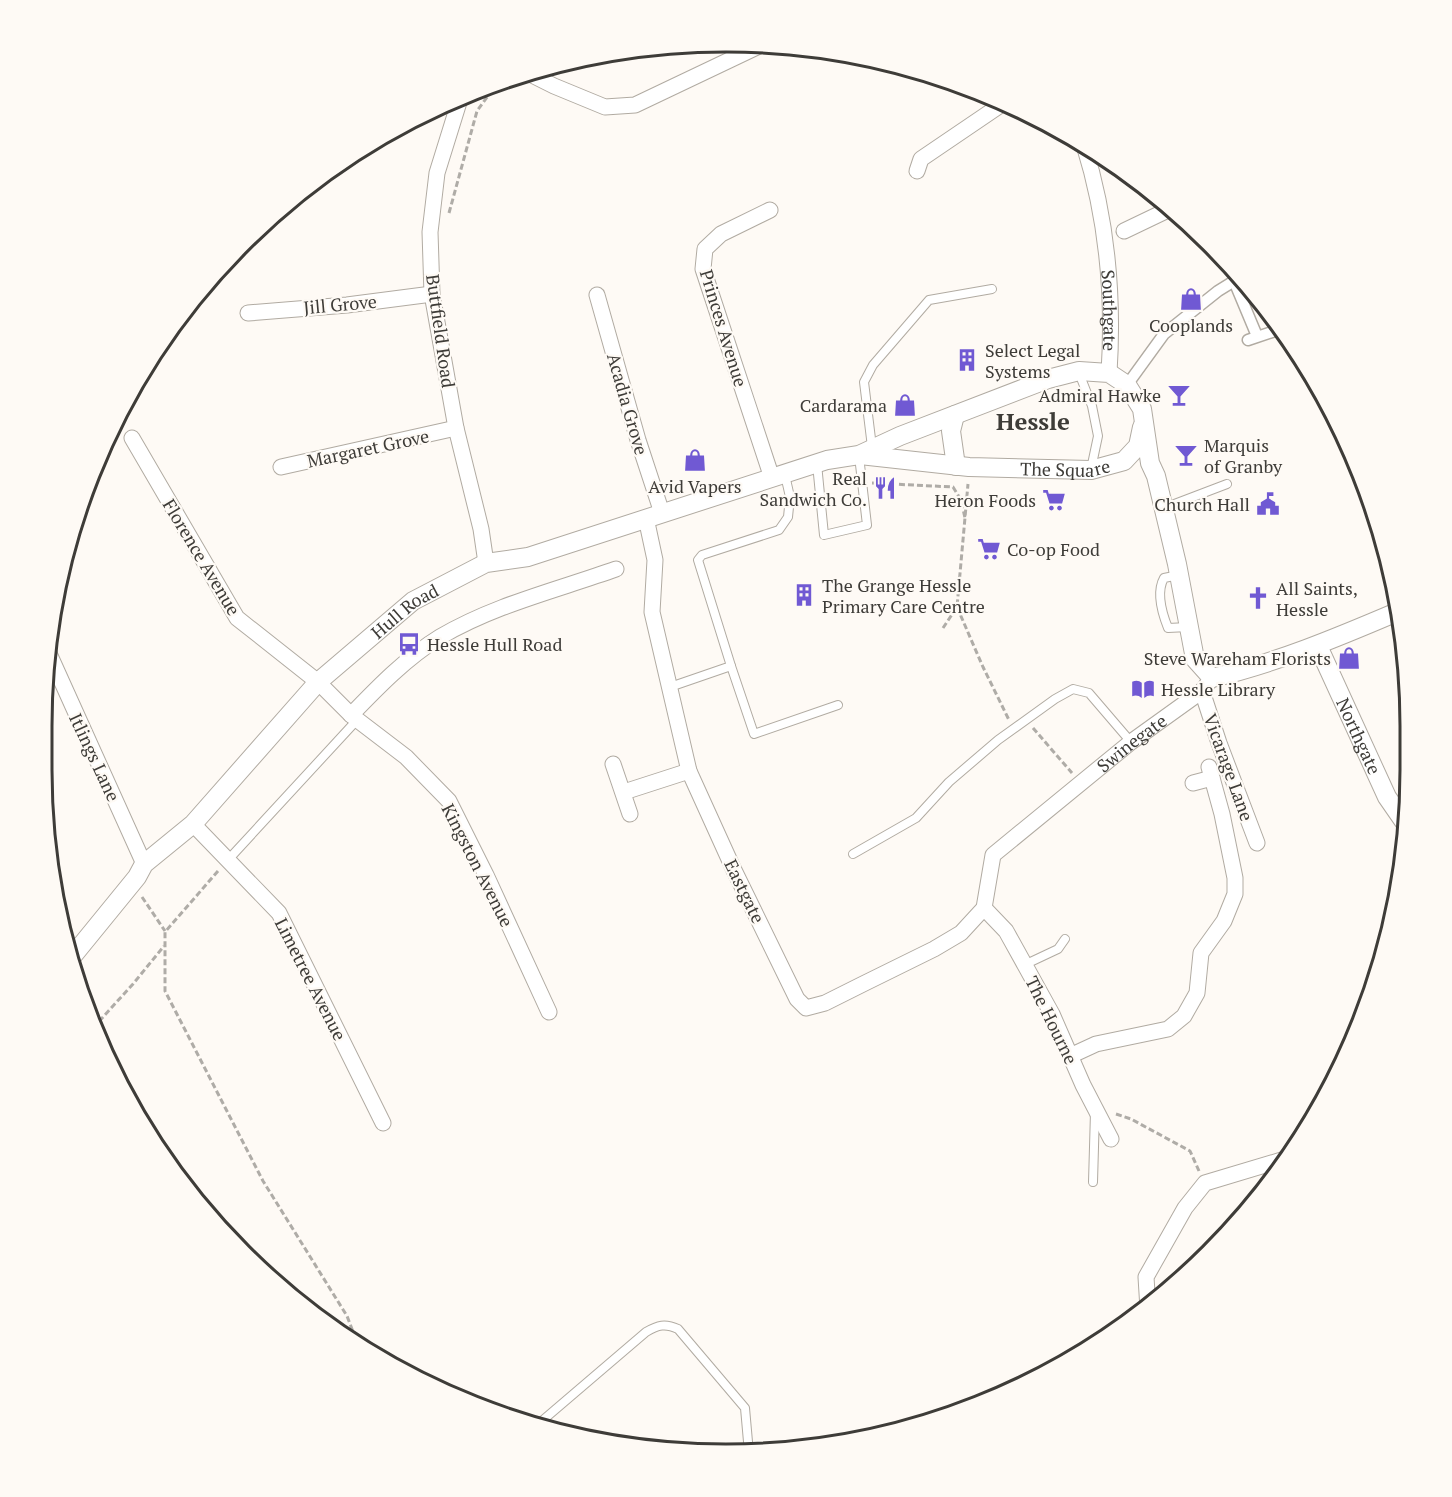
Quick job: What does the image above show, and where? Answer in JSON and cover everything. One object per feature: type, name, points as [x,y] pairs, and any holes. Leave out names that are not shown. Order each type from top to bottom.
[{"type":"street","points":[[540,79],[605,107],[635,105],[745,53]]},
{"type":"street","name":"Buttfield Road","points":[[457,109],[437,173],[430,232],[432,294],[456,428],[481,529],[486,563]]},
{"type":"street","points":[[917,171],[921,159],[995,109]]},
{"type":"street","name":"Southgate","points":[[1088,159],[1095,180],[1107,241],[1112,333],[1109,373],[1127,385],[1142,409],[1150,462],[1164,509],[1195,660],[1207,684]]},
{"type":"street","name":"Princes Avenue","points":[[770,210],[721,234],[705,249],[703,269],[778,476]]},
{"type":"street","points":[[1124,231],[1162,213]]},
{"type":"street","points":[[1127,385],[1164,334],[1232,282]]},
{"type":"street","points":[[1241,293],[1253,338],[1272,332]]},
{"type":"street","name":"Jill Grove","points":[[248,313],[347,305],[432,294]]},
{"type":"street","name":"Acadia Grove","points":[[597,295],[638,440],[654,515]]},
{"type":"street","points":[[866,452],[900,435],[1048,379],[1078,371],[1109,373]]},
{"type":"street","points":[[955,415],[951,431],[963,467]]},
{"type":"street","name":"The Square","points":[[866,452],[963,467],[1091,470],[1124,461],[1138,446],[1144,420]]},
{"type":"street","name":"Margaret Grove","points":[[281,467],[456,428]]},
{"type":"street","name":"Florence Avenue","points":[[132,438],[237,618],[318,682]]},
{"type":"street","name":"Hull Road","points":[[77,951],[132,883],[144,864],[193,824],[318,682],[413,601],[486,563],[528,557],[778,476],[866,452]]},
{"type":"street","points":[[1124,461],[1150,462]]},
{"type":"street","name":"Eastgate","points":[[654,515],[655,560],[652,612],[689,771],[797,999],[806,1008],[825,1003],[934,949],[961,933],[984,908]]},
{"type":"street","points":[[354,718],[394,672],[439,638],[492,611],[616,569]]},
{"type":"street","name":"Swinegate","points":[[984,908],[993,855],[1131,742],[1207,684],[1318,646],[1390,615]]},
{"type":"street","name":"Northgate","points":[[1318,646],[1388,797],[1398,812]]},
{"type":"street","name":"Itlings Lane","points":[[55,668],[144,864]]},
{"type":"street","name":"Kingston Avenue","points":[[318,682],[354,718],[406,757],[449,801],[549,1012]]},
{"type":"street","name":"Vicarage Lane","points":[[1207,684],[1219,743],[1257,843]]},
{"type":"street","points":[[613,764],[630,814]]},
{"type":"street","points":[[624,792],[689,771]]},
{"type":"street","points":[[1070,1056],[1096,1044],[1168,1029],[1184,1016],[1197,993],[1201,952],[1224,921],[1234,894],[1235,878],[1211,772],[1193,783]]},
{"type":"street","name":"Limetree Avenue","points":[[193,824],[279,913],[383,1123]]},
{"type":"street","name":"The Hourne","points":[[984,908],[1006,931],[1052,1014],[1111,1139]]},
{"type":"street","points":[[1147,1296],[1146,1277],[1185,1208],[1205,1183],[1273,1162]]},
{"type":"lane","points":[[817,464],[824,535],[867,525],[864,382],[873,365],[929,300],[992,289]]},
{"type":"lane","points":[[1078,371],[1092,406],[1098,436],[1091,470]]},
{"type":"lane","points":[[778,476],[790,497],[788,518],[779,530],[702,555],[698,560],[754,734],[838,705]]},
{"type":"lane","points":[[1164,509],[1227,484]]},
{"type":"lane","points":[[670,687],[731,666]]},
{"type":"lane","points":[[853,854],[916,819],[949,782],[1014,728],[1073,689],[1089,693],[1131,742]]},
{"type":"lane","points":[[227,861],[354,718]]},
{"type":"lane","points":[[1024,965],[1058,949],[1065,939]]},
{"type":"lane","points":[[1092,1182],[1095,1108]]},
{"type":"lane","points":[[544,1419],[646,1332],[659,1325],[669,1325],[678,1329],[745,1408],[748,1443]]},
{"type":"path","points":[[943,628],[957,607],[965,518],[963,467]]},
{"type":"path","points":[[957,607],[983,666],[1019,736],[1032,727],[1080,783]]},
{"type":"path","points":[[165,932],[227,861]]},
{"type":"path","points":[[132,883],[165,932],[165,991],[263,1181],[347,1316],[353,1332]]},
{"type":"path","points":[[100,1020],[165,945]]},
{"type":"path","points":[[1095,1108],[1131,1119],[1190,1151],[1205,1183]]},
{"type":"place","name":"Cooplands","points":[[1191,299]]},
{"type":"place","name":"Select Legal Systems","points":[[967,360]]},
{"type":"place","name":"Admiral Hawke","points":[[1179,395]]},
{"type":"place","name":"Cardarama","points":[[905,405]]},
{"type":"place","name":"Marquis of Granby","points":[[1186,455]]},
{"type":"place","name":"Avid Vapers","points":[[695,460]]},
{"type":"place","name":"Real Sandwich Co.","points":[[885,488]]},
{"type":"place","name":"Heron Foods","points":[[1054,500]]},
{"type":"place","name":"Church Hall","points":[[1268,504]]},
{"type":"place","name":"Co-op Food","points":[[989,549]]},
{"type":"place","name":"The Grange Hessle Primary Care Centre","points":[[804,595]]},
{"type":"place","name":"All Saints, Hessle","points":[[1258,598]]},
{"type":"place","name":"Hessle Hull Road","points":[[409,644]]},
{"type":"place","name":"Steve Wareham Florists","points":[[1349,658]]},
{"type":"place","name":"Hessle Library","points":[[1143,689]]},
{"type":"district","name":"Hessle","points":[[1033,421]]}]
